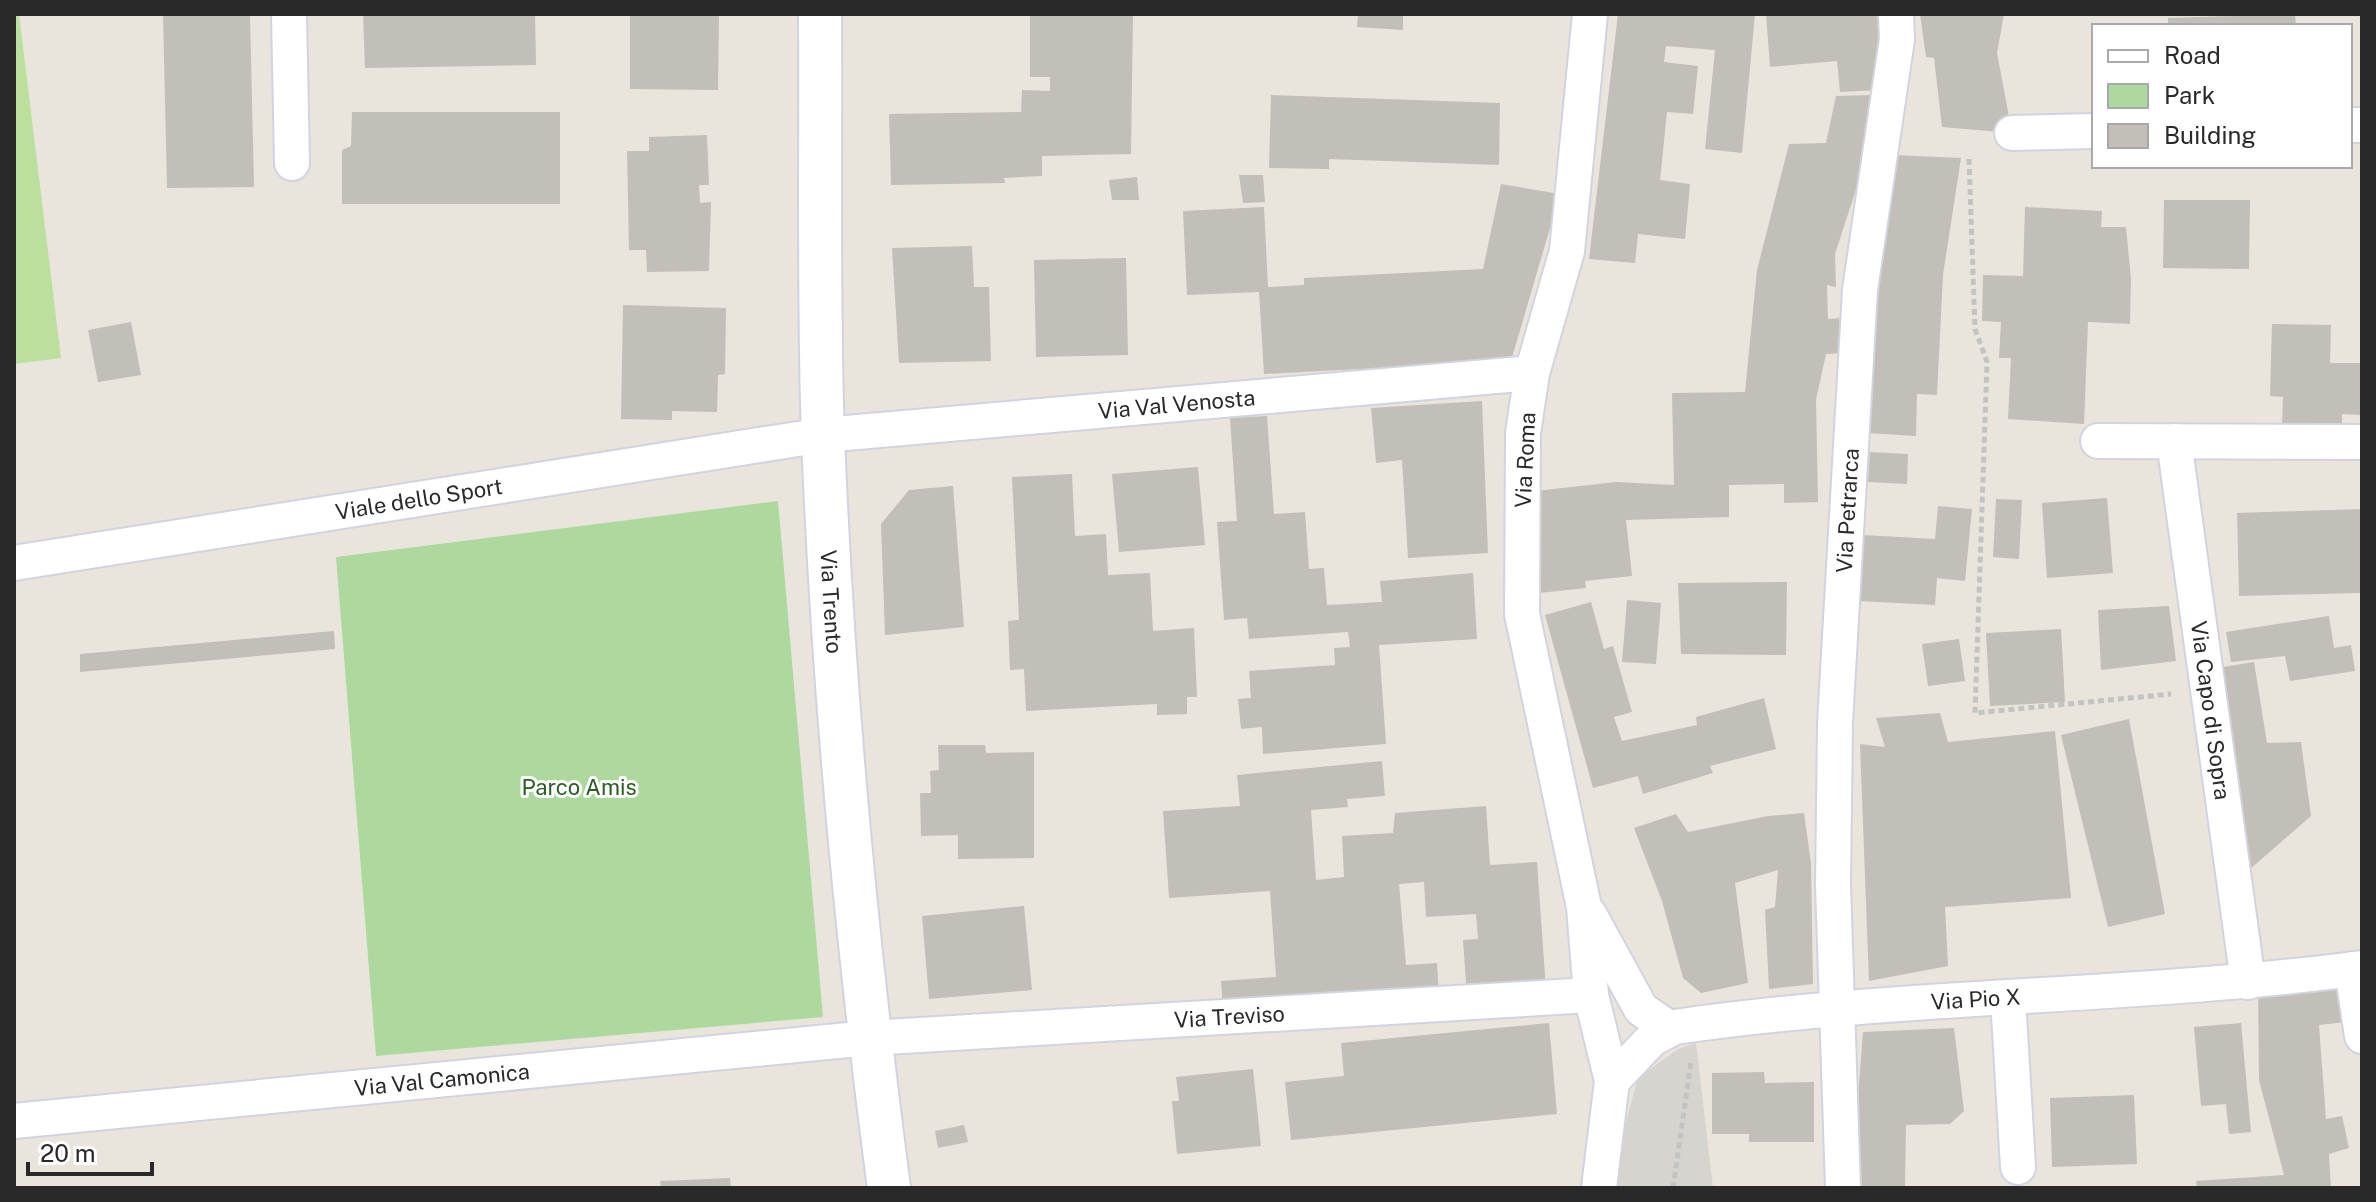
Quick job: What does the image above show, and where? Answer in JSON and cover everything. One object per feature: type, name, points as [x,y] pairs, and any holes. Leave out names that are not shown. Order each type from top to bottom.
[{"type":"street","points":[[289,14],[292,163]]},
{"type":"street","name":"Via Trento","points":[[820,14],[823,435],[844,774],[869,1038],[889,1188]]},
{"type":"street","name":"Via Roma","points":[[1590,14],[1567,251],[1532,373],[1523,438],[1522,614],[1584,907],[1591,995],[1612,1081],[1599,1188]]},
{"type":"street","name":"Via Petrarca","points":[[1843,1188],[1836,1010],[1835,723],[1860,290],[1897,39],[1896,14]]},
{"type":"street","points":[[2012,133],[2092,131]]},
{"type":"street","name":"Via Val Venosta","points":[[823,435],[1532,373]]},
{"type":"street","name":"Viale dello Sport","points":[[14,563],[823,435]]},
{"type":"street","points":[[2098,441],[2362,442]]},
{"type":"street","name":"Via Capo di Sopra","points":[[2174,441],[2248,982]]},
{"type":"street","name":"Via Roma","points":[[1584,907],[1641,1009],[1682,1040]]},
{"type":"street","points":[[2357,968],[2362,1036]]},
{"type":"street","name":"Via Pio X","points":[[1612,1081],[1652,1039],[1682,1040],[1724,1020],[2248,982],[2357,968]]},
{"type":"street","name":"Via Treviso","points":[[869,1038],[1591,995]]},
{"type":"street","points":[[2008,998],[2018,1167]]},
{"type":"street","name":"Via Val Camonica","points":[[14,1121],[869,1038]]},
{"type":"path","points":[[1969,159],[1975,329],[1987,362],[1975,713],[2208,691]]},
{"type":"path","points":[[1673,1188],[1682,1040]]},
{"type":"green space","points":[[14,14],[19,14],[61,358],[14,364]]},
{"type":"green space","name":"Parco Amis","points":[[778,501],[823,1017],[376,1056],[336,557]]},
{"type":"shaded area","points":[[1696,1043],[1713,1188],[1618,1188],[1624,1129],[1638,1078],[1678,1049]]},
{"type":"building","points":[[163,14],[250,14],[254,187],[167,188]]},
{"type":"building","points":[[363,14],[535,14],[536,65],[365,68]]},
{"type":"building","points":[[630,14],[719,14],[718,90],[630,89]]},
{"type":"building","points":[[1030,14],[1133,14],[1131,154],[1042,156],[1042,176],[1004,178],[1005,183],[891,185],[889,114],[1021,112],[1022,90],[1050,91],[1050,77],[1030,77]]},
{"type":"building","points":[[1358,14],[1403,14],[1403,30],[1357,27]]},
{"type":"building","points":[[1618,14],[1755,14],[1742,153],[1705,149],[1715,50],[1666,46],[1664,62],[1698,66],[1693,114],[1667,112],[1660,180],[1690,184],[1685,239],[1638,234],[1635,263],[1589,259]]},
{"type":"building","points":[[1766,14],[1882,14],[1879,90],[1840,92],[1837,61],[1770,67]]},
{"type":"building","points":[[1920,14],[2004,14],[1997,53],[2012,133],[1942,127],[1934,58],[1926,57]]},
{"type":"building","points":[[2295,14],[2296,24],[2168,24],[2168,18]]},
{"type":"building","points":[[1271,95],[1500,103],[1499,165],[1329,159],[1329,169],[1269,168]]},
{"type":"building","points":[[1872,95],[1865,162],[1835,254],[1836,287],[1827,285],[1828,319],[1843,318],[1844,353],[1826,354],[1816,400],[1818,502],[1784,503],[1784,484],[1729,485],[1729,517],[1626,520],[1632,576],[1585,581],[1586,588],[1539,593],[1527,492],[1616,482],[1674,485],[1672,393],[1745,392],[1757,270],[1789,144],[1826,143],[1836,96]]},
{"type":"building","points":[[352,112],[560,112],[560,204],[342,204],[342,150],[351,146]]},
{"type":"building","points":[[707,135],[709,185],[699,185],[700,203],[711,202],[709,271],[647,272],[646,250],[629,250],[627,151],[649,151],[649,137]]},
{"type":"building","points":[[1893,155],[1961,158],[1943,275],[1937,395],[1917,394],[1916,436],[1867,433],[1875,261]]},
{"type":"building","points":[[1239,175],[1263,175],[1265,202],[1243,203]]},
{"type":"building","points":[[1137,177],[1139,200],[1112,200],[1109,180]]},
{"type":"building","points":[[1501,184],[1560,194],[1511,361],[1264,374],[1259,292],[1187,295],[1183,211],[1264,207],[1268,287],[1304,285],[1304,278],[1483,269]]},
{"type":"building","points":[[2164,200],[2250,200],[2249,269],[2163,268]]},
{"type":"building","points":[[2025,207],[2102,211],[2101,227],[2126,227],[2131,279],[2130,324],[2088,322],[2084,424],[2008,419],[2011,358],[1999,358],[2001,322],[1982,321],[1983,275],[2023,276]]},
{"type":"building","points":[[972,246],[974,287],[989,287],[991,361],[899,363],[892,248]]},
{"type":"building","points":[[1126,258],[1128,355],[1036,357],[1034,260]]},
{"type":"building","points":[[623,305],[726,308],[725,374],[718,375],[717,412],[672,411],[672,420],[621,419]]},
{"type":"building","points":[[131,322],[141,375],[98,382],[88,330]]},
{"type":"building","points":[[2272,324],[2331,325],[2330,363],[2362,363],[2362,415],[2342,414],[2342,428],[2282,425],[2283,397],[2270,396]]},
{"type":"building","points":[[1482,401],[1488,553],[1408,558],[1402,460],[1376,463],[1371,408]]},
{"type":"building","points":[[1267,416],[1274,514],[1305,512],[1309,569],[1324,568],[1327,605],[1382,602],[1380,581],[1473,573],[1477,639],[1379,645],[1386,744],[1263,754],[1262,727],[1241,729],[1238,699],[1251,698],[1249,671],[1335,665],[1334,648],[1350,647],[1348,632],[1249,639],[1247,618],[1224,620],[1217,522],[1237,521],[1230,418]]},
{"type":"building","points":[[1870,452],[1908,454],[1907,484],[1868,482]]},
{"type":"building","points":[[1198,467],[1205,545],[1119,552],[1112,474]]},
{"type":"building","points":[[1072,474],[1075,536],[1106,534],[1108,575],[1150,573],[1153,631],[1194,628],[1197,697],[1187,697],[1187,714],[1157,715],[1157,704],[1026,711],[1024,669],[1010,670],[1008,621],[1019,620],[1012,477]]},
{"type":"building","points":[[953,486],[964,627],[885,635],[881,524],[909,490]]},
{"type":"building","points":[[2107,498],[2113,573],[2047,578],[2042,503]]},
{"type":"building","points":[[1996,499],[2022,500],[2019,559],[1993,557]]},
{"type":"building","points":[[1938,506],[1972,509],[1965,581],[1937,578],[1935,605],[1859,601],[1863,535],[1935,539]]},
{"type":"building","points":[[2362,509],[2362,593],[2239,596],[2237,513]]},
{"type":"building","points":[[1787,582],[1786,655],[1681,654],[1678,583]]},
{"type":"building","points":[[1627,600],[1661,603],[1656,664],[1622,662]]},
{"type":"building","points":[[1591,602],[1604,649],[1613,646],[1632,712],[1614,717],[1622,741],[1697,725],[1696,717],[1764,698],[1776,749],[1710,766],[1713,773],[1643,794],[1638,776],[1593,788],[1545,615]]},
{"type":"building","points":[[2169,606],[2176,661],[2101,670],[2098,610]]},
{"type":"building","points":[[2329,616],[2334,648],[2351,645],[2355,671],[2290,681],[2285,656],[2231,662],[2226,632]]},
{"type":"building","points":[[2061,629],[2065,702],[1990,706],[1986,633]]},
{"type":"building","points":[[334,631],[335,649],[80,672],[80,654]]},
{"type":"building","points":[[1959,639],[1965,681],[1928,686],[1922,644]]},
{"type":"building","points":[[2254,662],[2267,743],[2301,742],[2311,816],[2249,870],[2217,668]]},
{"type":"building","points":[[1940,713],[1948,742],[2055,731],[2071,898],[1945,907],[1948,966],[1869,981],[1860,744],[1885,747],[1876,718]]},
{"type":"building","points":[[2129,719],[2165,914],[2108,927],[2061,735]]},
{"type":"building","points":[[938,745],[985,745],[986,753],[1034,752],[1034,858],[958,859],[958,835],[921,836],[920,793],[931,793],[930,771],[939,770]]},
{"type":"building","points":[[1382,761],[1385,796],[1347,799],[1348,807],[1311,810],[1316,880],[1344,877],[1342,836],[1393,833],[1395,813],[1486,806],[1490,865],[1537,862],[1546,990],[1467,996],[1463,940],[1478,939],[1476,914],[1426,917],[1424,882],[1399,884],[1406,965],[1437,963],[1439,994],[1223,1009],[1221,981],[1276,977],[1270,891],[1169,898],[1163,811],[1240,806],[1237,775]]},
{"type":"building","points":[[1804,813],[1811,863],[1813,984],[1769,989],[1765,910],[1775,907],[1778,870],[1735,883],[1748,983],[1701,993],[1683,978],[1662,901],[1634,828],[1676,814],[1688,832],[1768,816]]},
{"type":"building","points":[[1024,906],[1032,990],[929,999],[922,916]]},
{"type":"building","points":[[2341,985],[2346,1022],[2319,1025],[2326,1119],[2342,1116],[2349,1148],[2329,1154],[2331,1188],[2197,1188],[2196,1181],[2284,1175],[2259,1080],[2258,986]]},
{"type":"building","points":[[1549,1023],[1557,1114],[1291,1140],[1285,1082],[1344,1076],[1341,1043]]},
{"type":"building","points":[[2241,1023],[2251,1132],[2229,1134],[2226,1104],[2201,1106],[2194,1027]]},
{"type":"building","points":[[1954,1028],[1964,1111],[1950,1124],[1906,1125],[1905,1188],[1862,1188],[1857,1110],[1863,1032]]},
{"type":"building","points":[[1253,1069],[1261,1146],[1177,1154],[1172,1101],[1179,1101],[1176,1077]]},
{"type":"building","points":[[1764,1072],[1765,1083],[1814,1082],[1814,1142],[1749,1142],[1749,1134],[1712,1134],[1712,1073]]},
{"type":"building","points":[[2134,1095],[2137,1164],[2052,1167],[2050,1098]]},
{"type":"building","points":[[964,1125],[968,1142],[938,1148],[935,1131]]},
{"type":"building","points":[[730,1178],[731,1188],[661,1188],[660,1181]]}]
